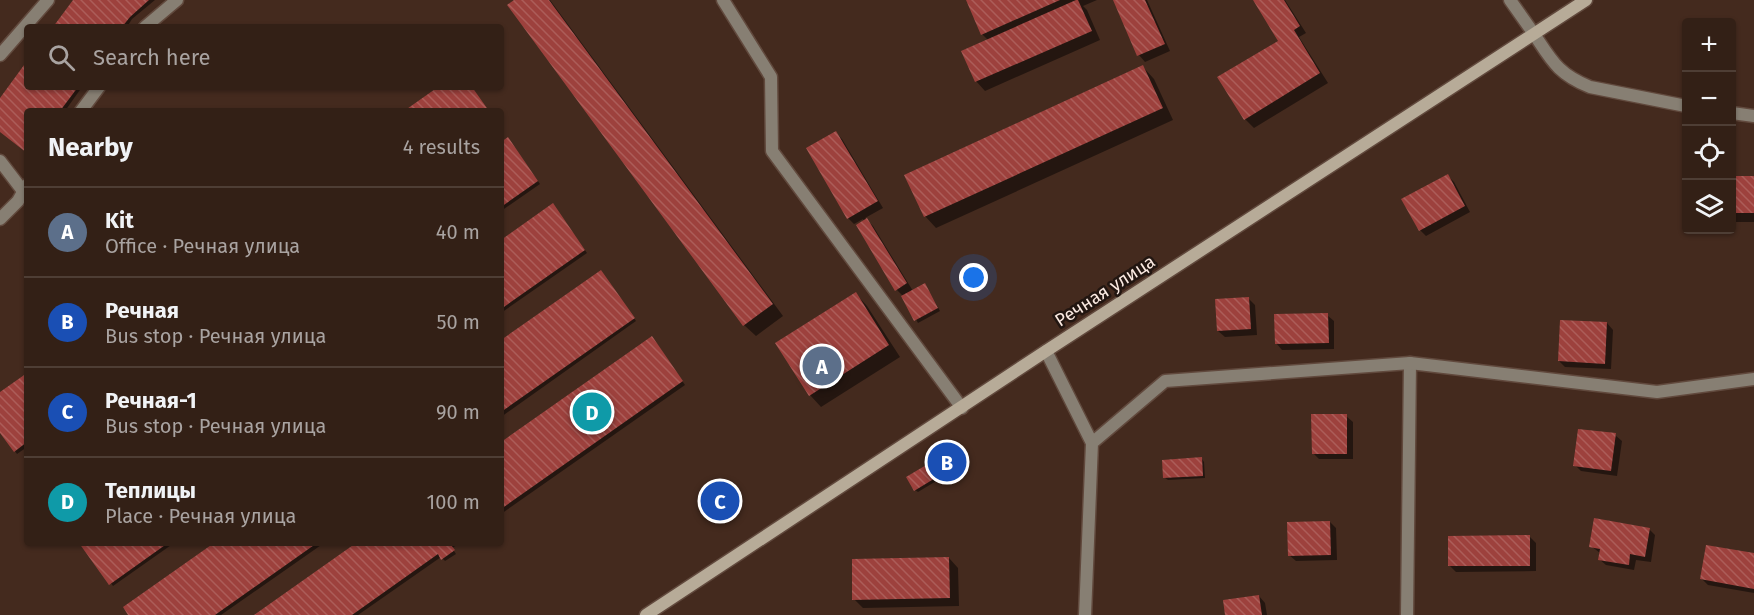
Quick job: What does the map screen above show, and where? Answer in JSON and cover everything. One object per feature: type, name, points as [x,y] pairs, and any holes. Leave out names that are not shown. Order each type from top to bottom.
[{"type":"main road","name":"Речная улица","points":[[646,615],[1046,351],[1586,0]]},
{"type":"street","points":[[27,24],[48,0]]},
{"type":"street","points":[[149,24],[177,0]]},
{"type":"street","points":[[723,0],[771,76],[772,151],[962,408]]},
{"type":"street","points":[[1510,0],[1556,67],[1578,82],[1590,87],[1682,105]]},
{"type":"street","points":[[0,55],[24,28]]},
{"type":"street","points":[[83,108],[97,90]]},
{"type":"street","points":[[1736,114],[1754,116]]},
{"type":"street","points":[[0,161],[24,187]]},
{"type":"street","points":[[0,219],[18,201],[24,190]]},
{"type":"street","points":[[1046,351],[1092,443],[1085,615]]},
{"type":"street","points":[[1092,443],[1165,381],[1410,363],[1657,392],[1754,379]]},
{"type":"street","points":[[1407,615],[1410,363]]},
{"type":"building","points":[[73,0],[149,0],[124,24],[55,24]]},
{"type":"building","points":[[514,0],[549,0],[773,304],[743,326],[507,5]]},
{"type":"building","points":[[966,0],[1060,0],[981,35]]},
{"type":"building","points":[[1076,0],[1092,31],[975,82],[961,51]]},
{"type":"building","points":[[1113,0],[1145,0],[1165,44],[1137,56]]},
{"type":"building","points":[[1253,0],[1284,0],[1300,26],[1294,30],[1320,73],[1244,120],[1217,77],[1278,41]]},
{"type":"building","points":[[24,65],[24,90],[76,90],[62,108],[24,108],[24,151],[0,132],[0,98]]},
{"type":"building","points":[[1143,65],[1163,108],[924,217],[904,175]]},
{"type":"building","points":[[434,90],[474,90],[487,108],[408,108]]},
{"type":"building","points":[[836,131],[878,201],[847,219],[806,148]]},
{"type":"building","points":[[508,137],[538,181],[504,205],[504,140]]},
{"type":"building","points":[[1448,174],[1465,206],[1419,231],[1401,199]]},
{"type":"building","points":[[1736,176],[1754,176],[1754,213],[1736,213]]},
{"type":"building","points":[[553,203],[585,250],[504,307],[504,238]]},
{"type":"building","points":[[867,218],[907,283],[895,291],[856,225]]},
{"type":"building","points":[[601,270],[635,318],[504,410],[504,338]]},
{"type":"building","points":[[925,283],[938,308],[914,321],[901,296]]},
{"type":"building","points":[[856,292],[889,345],[809,396],[775,343]]},
{"type":"building","points":[[1249,297],[1251,329],[1217,331],[1215,299]]},
{"type":"building","points":[[1328,313],[1329,343],[1275,344],[1274,314]]},
{"type":"building","points":[[1560,320],[1607,322],[1605,364],[1558,361]]},
{"type":"building","points":[[652,336],[683,381],[504,507],[504,440]]},
{"type":"building","points":[[24,375],[24,444],[14,452],[0,433],[0,392]]},
{"type":"building","points":[[1311,414],[1347,414],[1347,454],[1312,454]]},
{"type":"building","points":[[1578,429],[1616,433],[1611,471],[1573,466]]},
{"type":"building","points":[[1202,457],[1203,476],[1163,478],[1162,460]]},
{"type":"building","points":[[933,461],[942,474],[914,491],[906,477]]},
{"type":"building","points":[[1594,518],[1650,528],[1645,557],[1630,554],[1629,565],[1598,560],[1600,549],[1589,547]]},
{"type":"building","points":[[1330,521],[1331,555],[1288,556],[1287,522]]},
{"type":"building","points":[[1530,535],[1530,566],[1448,566],[1448,536]]},
{"type":"building","points":[[1706,545],[1754,553],[1754,589],[1700,579]]},
{"type":"building","points":[[81,546],[164,546],[109,585]]},
{"type":"building","points":[[210,546],[313,546],[215,615],[128,615],[123,607]]},
{"type":"building","points":[[352,546],[452,546],[455,550],[441,560],[438,554],[352,615],[254,615]]},
{"type":"building","points":[[949,557],[950,598],[852,600],[852,559]]},
{"type":"building","points":[[1259,595],[1262,615],[1225,615],[1223,600]]},
{"type":"place","name":"Kit","points":[[822,366]]},
{"type":"place","name":"Теплицы","points":[[592,412]]},
{"type":"place","name":"Речная","points":[[947,462]]},
{"type":"place","name":"Речная-1","points":[[720,501]]}]
